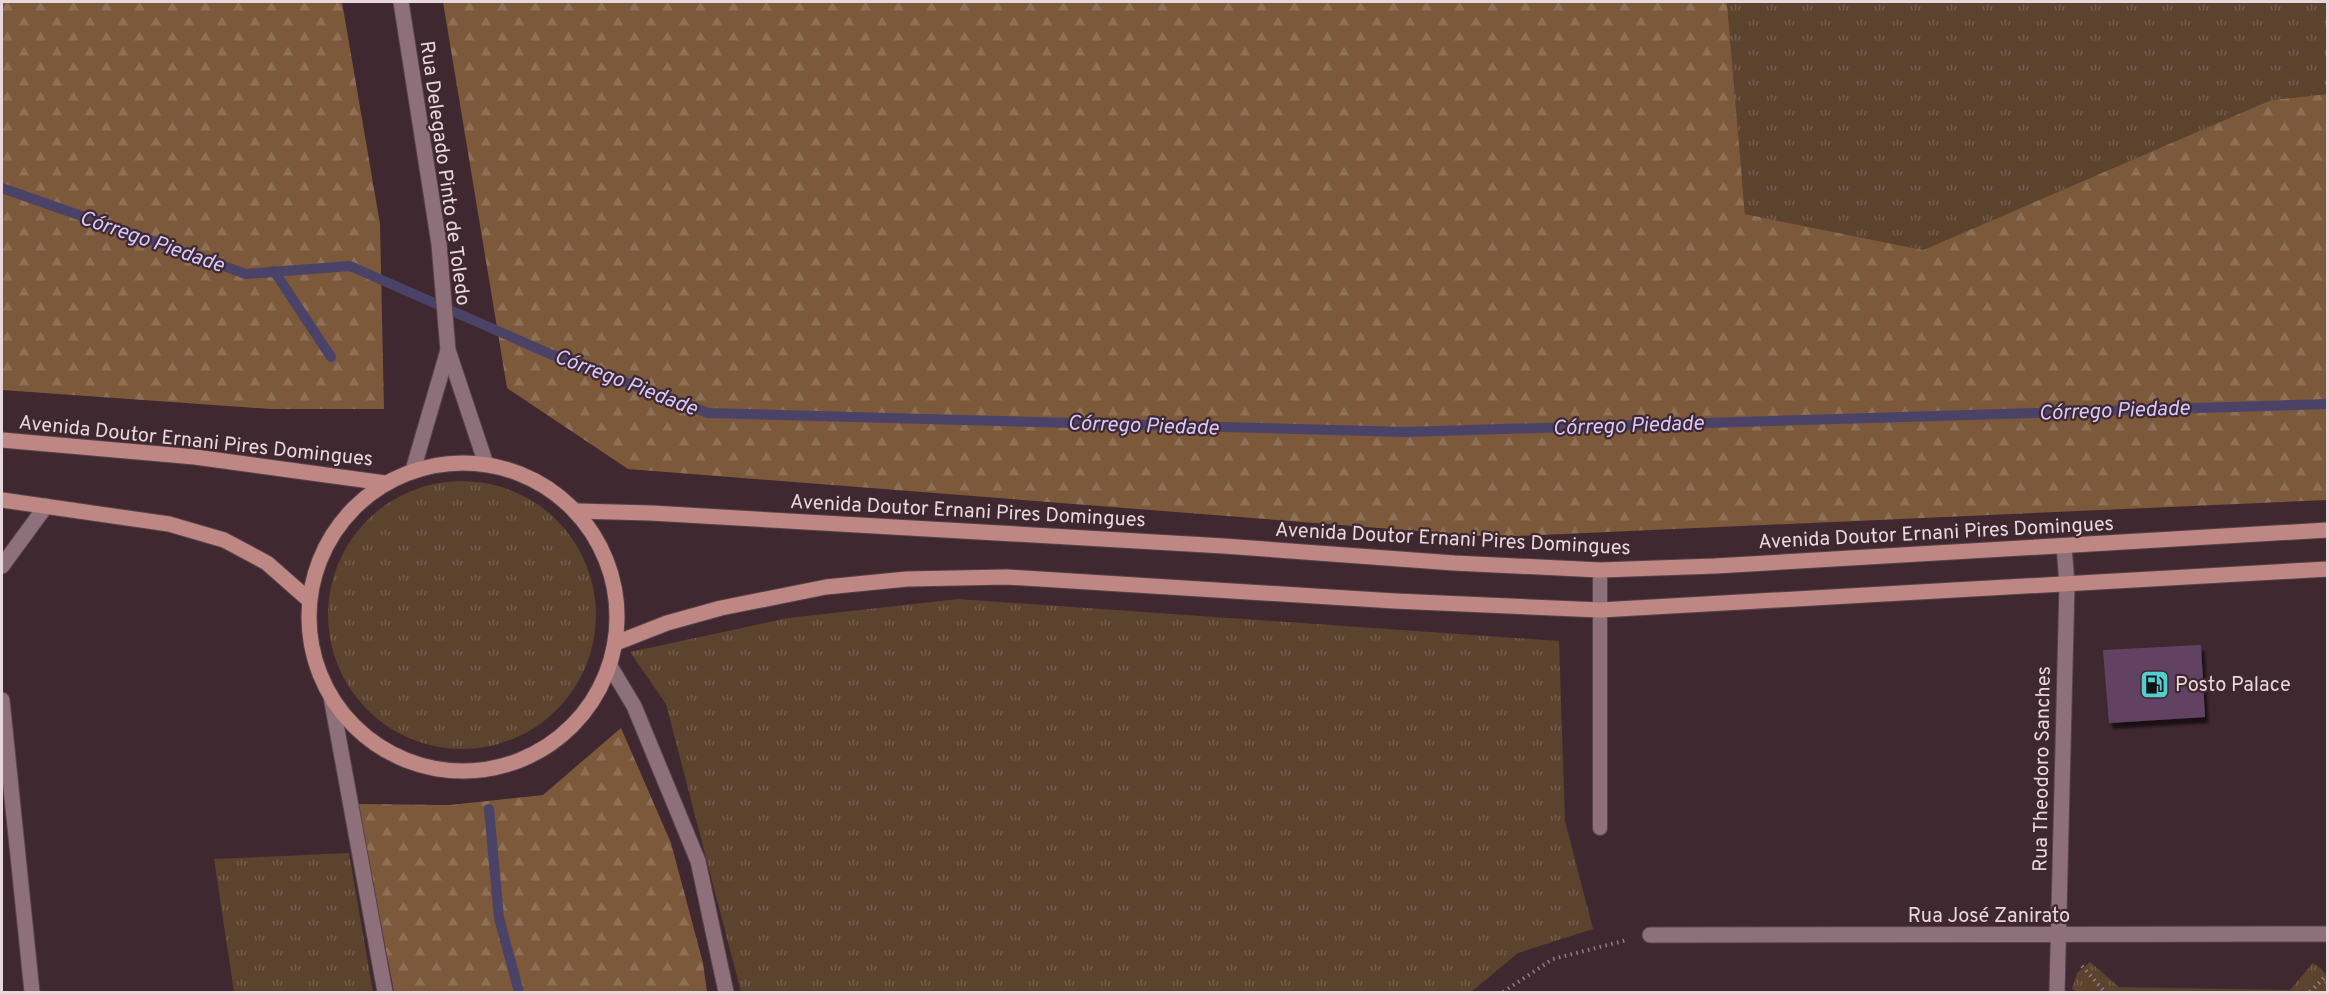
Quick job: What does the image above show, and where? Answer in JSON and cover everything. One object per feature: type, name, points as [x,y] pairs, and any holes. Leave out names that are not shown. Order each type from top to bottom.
[{"type":"main road","name":"Avenida Doutor Ernani Pires Domingues","points":[[2,440],[195,457],[385,483]]},
{"type":"main road","points":[[449,463],[486,464],[535,480],[576,511],[603,550],[617,596],[616,643],[610,666],[591,705],[561,737],[524,760],[481,771],[437,769],[395,756],[358,731],[331,697],[312,651],[309,600],[321,554],[347,513],[385,483],[413,470],[449,463]]},
{"type":"main road","points":[[2,500],[169,524],[224,540],[267,563],[309,600]]},
{"type":"main road","name":"Avenida Doutor Ernani Pires Domingues","points":[[576,511],[1224,546],[1454,563],[1600,570],[1727,565],[2328,530]]},
{"type":"main road","points":[[616,643],[667,623],[721,608],[826,587],[907,579],[1007,577],[1395,601],[1600,610],[2328,569]]},
{"type":"street","name":"Rua Delegado Pinto de Toledo","points":[[401,2],[439,244],[447,342],[486,464]]},
{"type":"street","name":"Rua Delegado Pinto de Toledo","points":[[413,470],[447,342]]},
{"type":"street","points":[[2,566],[46,506]]},
{"type":"street","name":"Rua Theodoro Sanches","points":[[2057,993],[2067,584],[2064,546]]},
{"type":"street","points":[[610,666],[634,706],[698,861],[726,993]]},
{"type":"street","points":[[331,697],[385,993]]},
{"type":"street","points":[[2,700],[32,993]]},
{"type":"street","name":"Rua José Zanirato","points":[[1650,935],[2328,934]]},
{"type":"lane","points":[[1600,570],[1600,828]]},
{"type":"path","points":[[1503,993],[1553,959],[1650,935]]},
{"type":"path","points":[[2310,993],[2328,974]]},
{"type":"green space","points":[[2,2],[342,2],[380,224],[384,409],[270,409],[2,390]]},
{"type":"green space","points":[[443,2],[1727,2],[1745,214],[1923,250],[2271,100],[2327,94],[2327,500],[1494,537],[628,469],[507,388]]},
{"type":"green space","points":[[1727,2],[2327,2],[2327,94],[2271,100],[1923,250],[1745,214]]},
{"type":"green space","points":[[449,481],[475,481],[513,491],[537,503],[557,520],[574,540],[591,576],[596,615],[591,654],[574,690],[557,710],[537,727],[501,744],[475,749],[449,749],[423,744],[387,727],[358,700],[350,690],[333,654],[328,628],[328,602],[333,576],[350,540],[377,511],[387,503],[423,486]]},
{"type":"green space","points":[[958,599],[1559,641],[1565,821],[1593,929],[1518,953],[1471,992],[741,992],[666,704],[630,652],[788,618]]},
{"type":"green space","points":[[621,728],[671,843],[703,963],[707,992],[394,992],[358,804],[450,805],[543,795]]},
{"type":"green space","points":[[349,853],[373,992],[234,992],[214,859]]},
{"type":"green space","points":[[2090,962],[2119,987],[2290,990],[2313,963],[2325,974],[2327,992],[2077,992],[2072,989],[2077,973]]},
{"type":"building","name":"Posto Palace","points":[[2201,645],[2205,717],[2109,723],[2103,650]]},
{"type":"waterway","name":"Córrego Piedade","points":[[2,188],[246,274],[350,266],[550,354],[708,413],[1406,432],[2328,404]]},
{"type":"waterway","points":[[274,271],[331,357]]},
{"type":"waterway","points":[[489,809],[499,918],[519,992]]},
{"type":"place","name":"Posto Palace","points":[[2154,684]]}]
